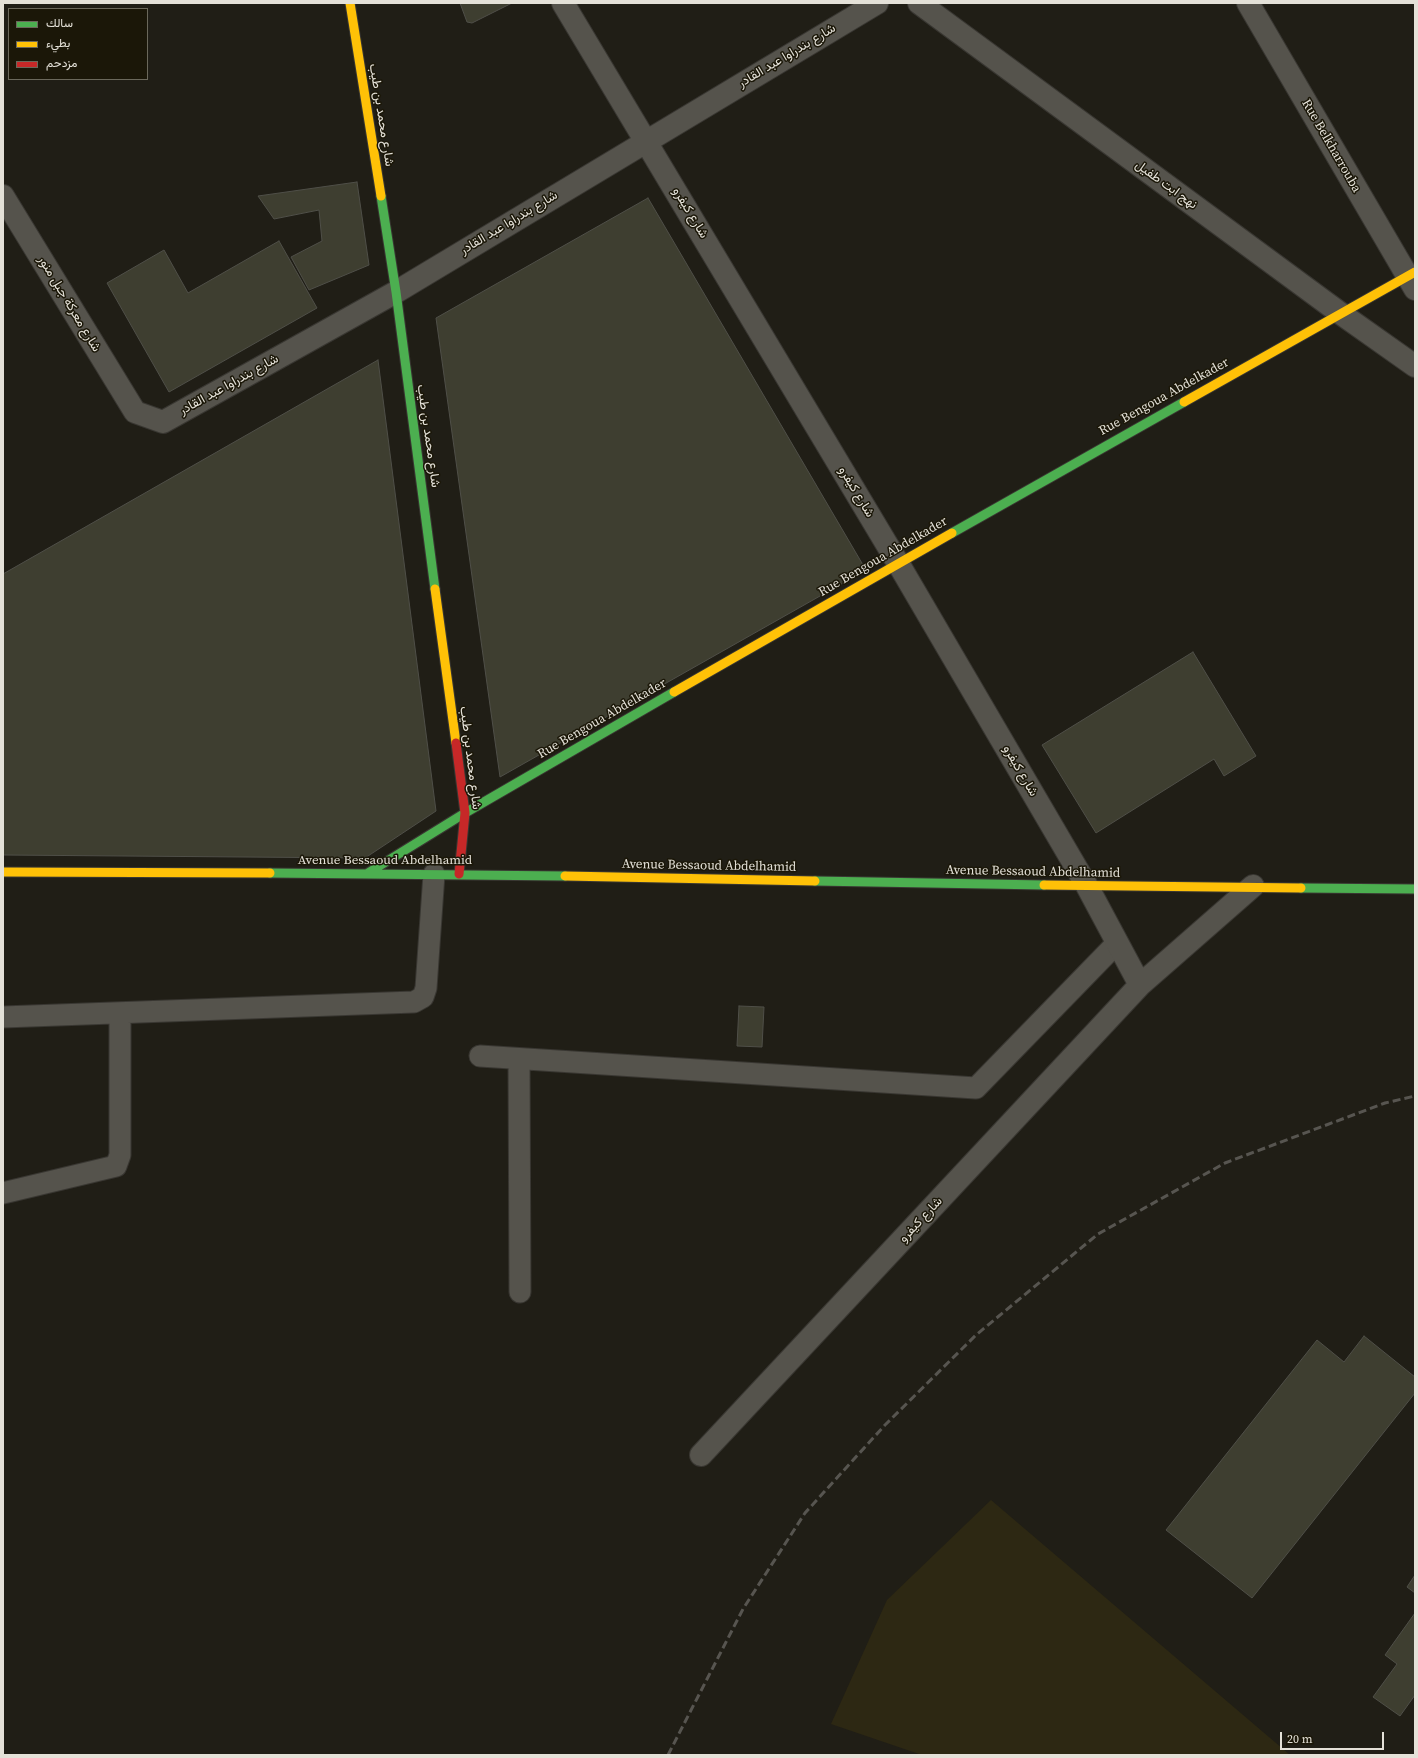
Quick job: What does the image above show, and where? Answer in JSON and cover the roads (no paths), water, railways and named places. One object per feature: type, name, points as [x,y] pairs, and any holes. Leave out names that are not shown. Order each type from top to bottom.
[{"type":"street","name":"شارع محمد بن طيب","points":[[350,3],[396,292],[465,813],[459,874]]},
{"type":"street","name":"شارع كيفرو","points":[[563,3],[898,563],[1087,886],[1140,985]]},
{"type":"street","name":"شارع بندراوا عبد القادر","points":[[135,412],[163,422],[396,292],[646,140],[877,3]]},
{"type":"street","name":"نهج ابت طفيل","points":[[919,3],[1340,313],[1415,366]]},
{"type":"street","name":"Rue Belkharrouba","points":[[1248,3],[1412,279]]},
{"type":"street","name":"شارع معركة جبل منور","points":[[3,196],[135,412]]},
{"type":"street","name":"Rue Bengoua Abdelkader","points":[[368,873],[465,813],[898,563],[1340,313],[1412,279]]},
{"type":"street","name":"Avenue Bessaoud Abdelhamid","points":[[3,872],[459,874],[1087,886],[1253,886],[1415,889]]},
{"type":"street","name":"شارع كيفرو","points":[[701,1455],[1140,985],[1253,886]]},
{"type":"lane","points":[[3,1017],[414,1002],[423,997],[426,988],[434,874]]},
{"type":"lane","points":[[480,1056],[976,1088],[1117,942]]},
{"type":"lane","points":[[3,1193],[116,1166],[120,1155],[120,1013]]},
{"type":"lane","points":[[519,1059],[520,1292]]},
{"type":"railway","points":[[668,1755],[743,1609],[805,1513],[885,1425],[976,1335],[1098,1234],[1225,1163],[1385,1103],[1415,1096]]}]
